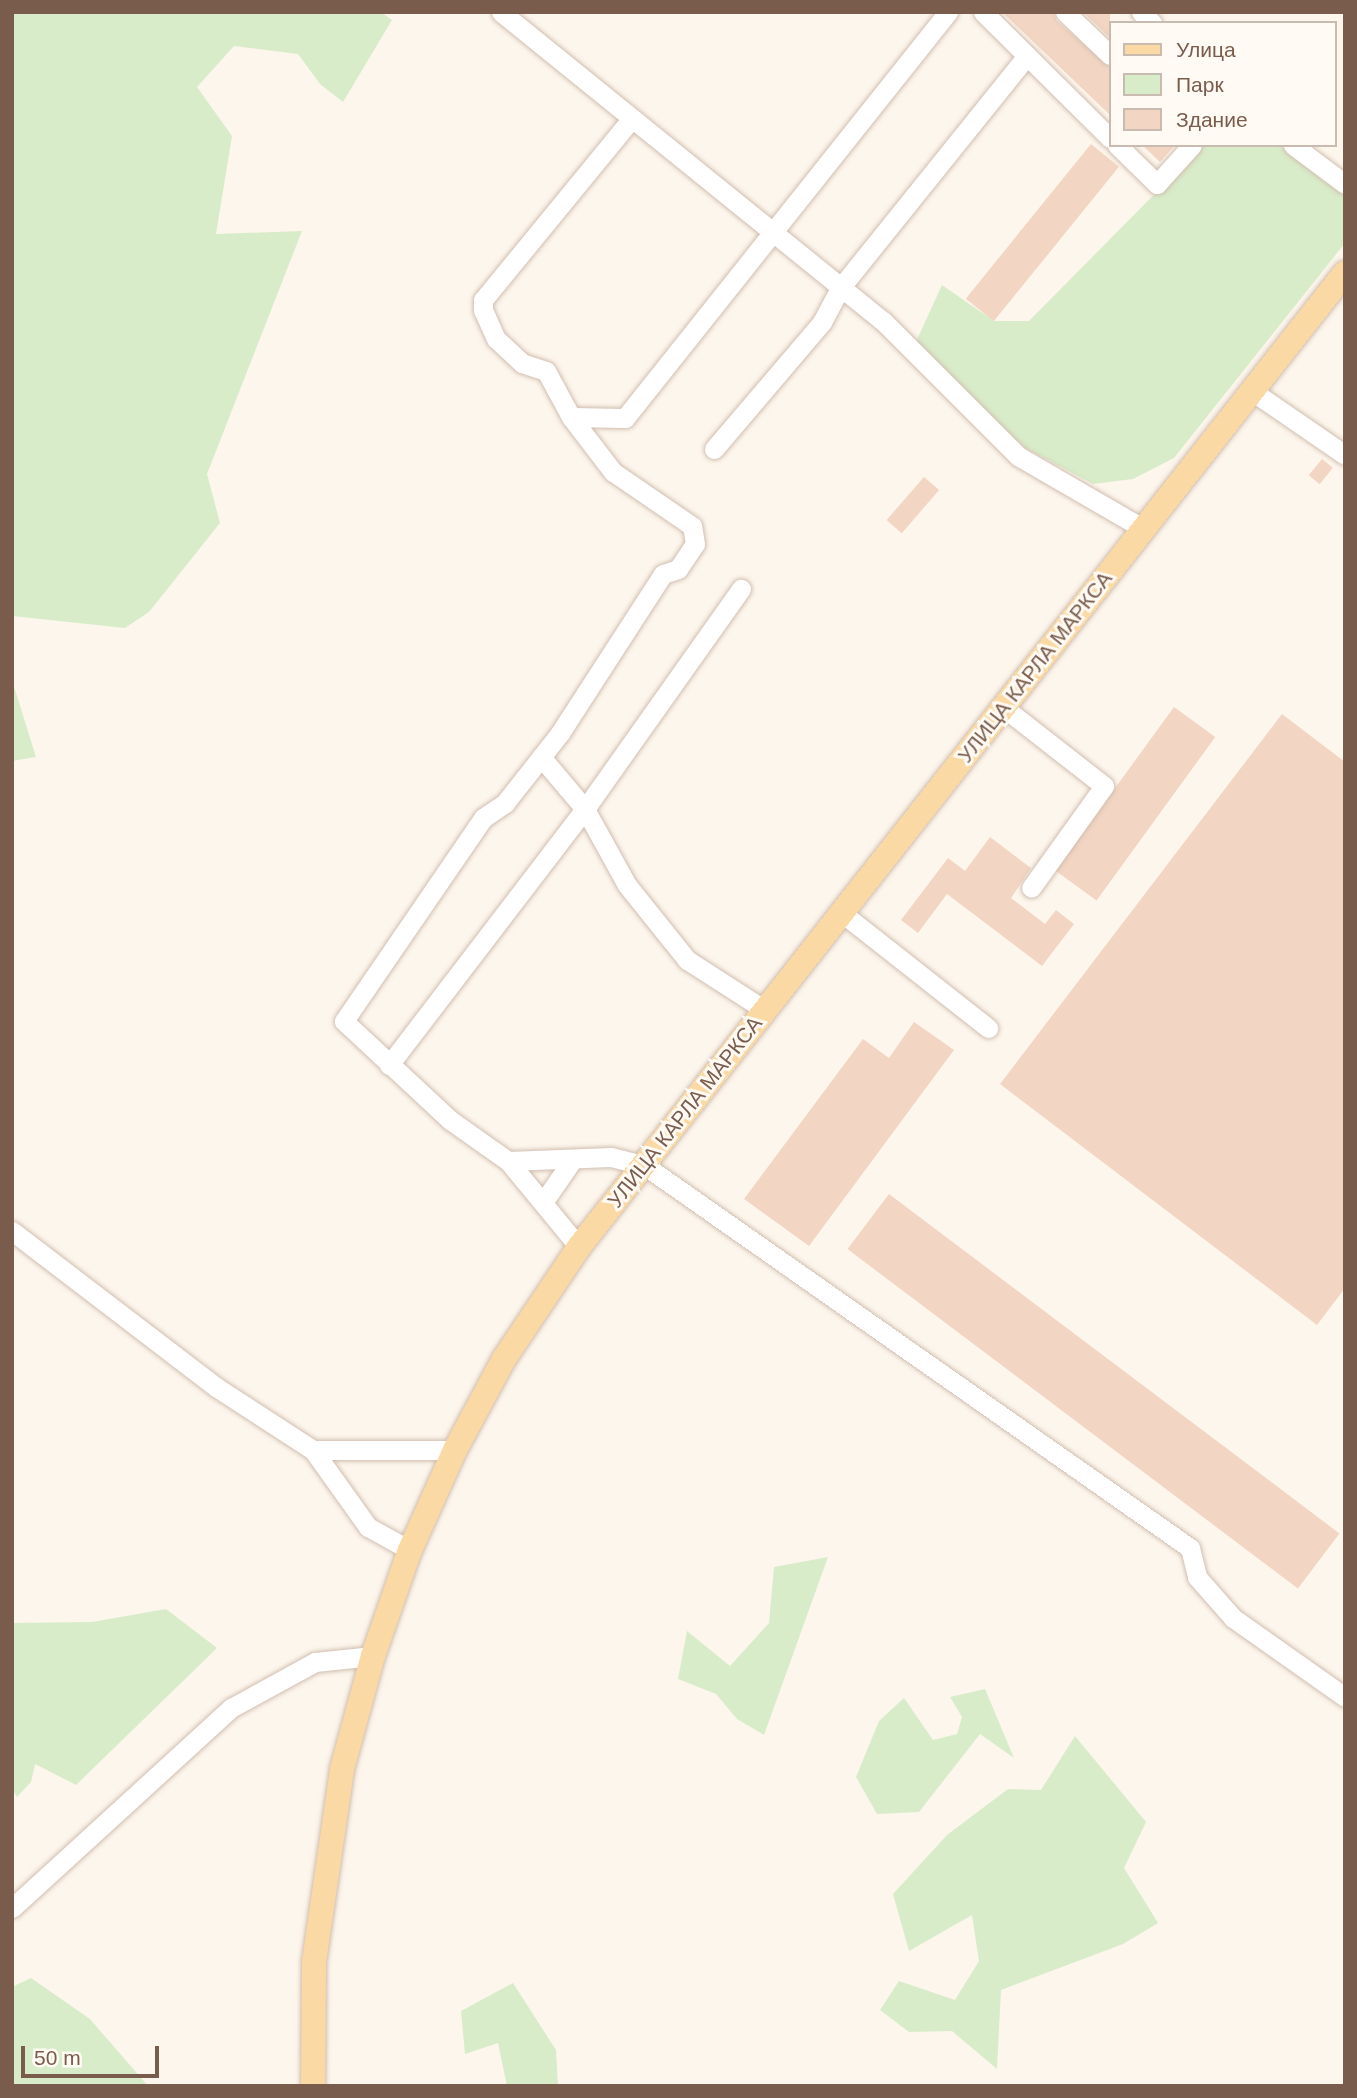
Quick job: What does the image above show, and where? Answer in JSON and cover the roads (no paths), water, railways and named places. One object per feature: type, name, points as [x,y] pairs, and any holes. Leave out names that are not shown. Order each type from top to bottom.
[{"type":"main road","name":"УЛИЦА КАРЛА МАРКСА","points":[[313,2086],[314,1962],[325,1865],[342,1769],[373,1656],[410,1550],[455,1450],[504,1359],[579,1247],[1345,273]]},
{"type":"street","points":[[501,12],[883,321],[1018,456],[1143,529]]},
{"type":"street","points":[[571,417],[625,418],[948,12]]},
{"type":"street","points":[[983,12],[1108,136]]},
{"type":"street","points":[[1065,12],[1108,53]]},
{"type":"street","points":[[714,449],[822,322],[841,287],[1027,56]]},
{"type":"street","points":[[579,1247],[544,1201],[508,1161],[450,1120],[344,1021],[484,818],[505,803],[541,757],[663,573],[678,569],[695,544],[692,526],[613,472],[571,417],[547,371],[522,363],[496,339],[483,300],[632,118]]},
{"type":"street","points":[[1119,147],[1157,184],[1190,147]]},
{"type":"street","points":[[1296,147],[1345,184]]},
{"type":"street","points":[[1252,391],[1345,456]]},
{"type":"street","points":[[389,1065],[585,809],[741,589]]},
{"type":"street","points":[[1003,707],[1104,786],[1031,888]]},
{"type":"street","points":[[541,757],[585,809],[627,885],[687,960],[765,1010]]},
{"type":"street","points":[[842,913],[988,1028]]},
{"type":"street","points":[[508,1161],[611,1157],[644,1165],[1191,1548],[1197,1577],[1233,1618],[1345,1697]]},
{"type":"street","points":[[544,1201],[573,1159]]},
{"type":"street","points":[[12,1231],[216,1387],[313,1450],[368,1527],[410,1550]]},
{"type":"street","points":[[313,1450],[455,1450]]},
{"type":"street","points":[[12,1908],[231,1707],[315,1662],[373,1656]]}]
